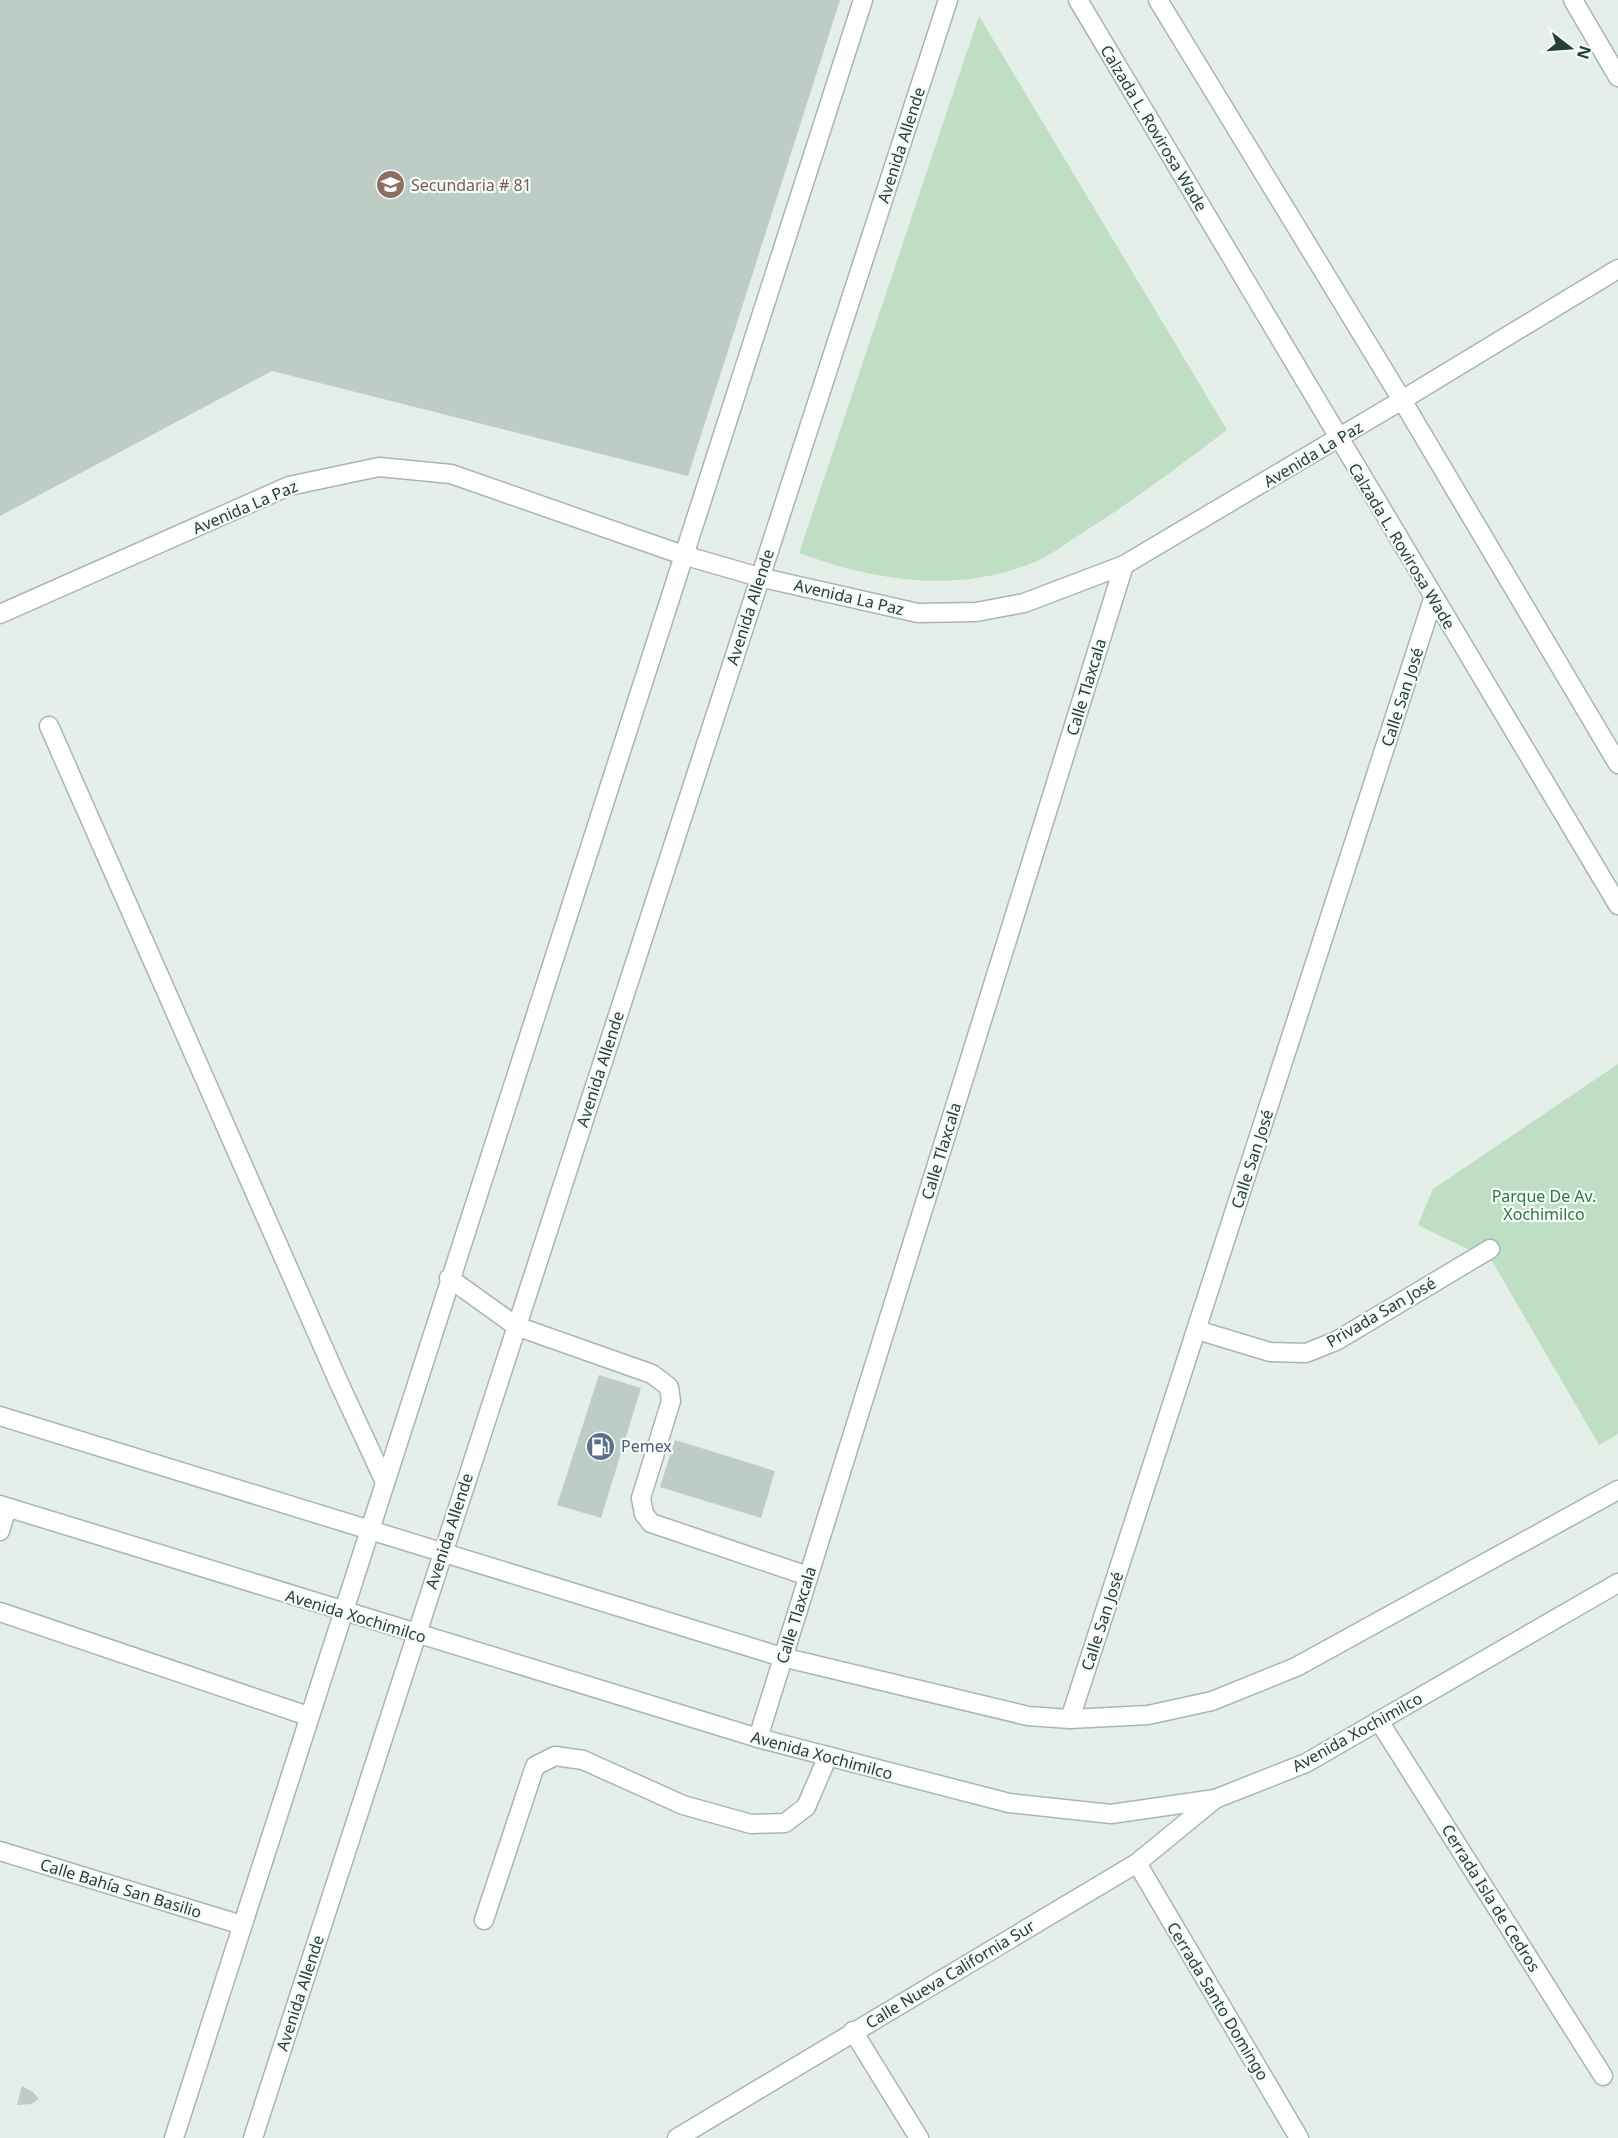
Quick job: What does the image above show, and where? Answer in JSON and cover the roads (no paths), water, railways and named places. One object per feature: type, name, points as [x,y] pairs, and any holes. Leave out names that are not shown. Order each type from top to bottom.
[{"type":"street","points":[[174,2138],[862,0]]},
{"type":"street","name":"Avenida Allende","points":[[253,2138],[948,0]]},
{"type":"street","name":"Calzada L. Rovirosa Wade","points":[[1078,0],[1433,599],[1618,905]]},
{"type":"street","points":[[1158,0],[1402,400],[1618,764]]},
{"type":"street","points":[[1574,0],[1618,77]]},
{"type":"street","name":"Avenida La Paz","points":[[0,614],[289,486],[379,467],[451,474],[683,555],[759,577],[918,613],[976,612],[1024,603],[1124,565],[1339,439],[1618,269]]},
{"type":"street","name":"Calle Tlaxcala","points":[[758,1738],[1124,565]]},
{"type":"street","name":"Calle San José","points":[[1070,1719],[1433,599]]},
{"type":"street","points":[[49,726],[384,1480]]},
{"type":"street","name":"Privada San José","points":[[1197,1330],[1270,1352],[1306,1353],[1336,1341],[1490,1249]]},
{"type":"street","points":[[449,1278],[516,1326],[652,1374],[669,1387],[671,1401],[641,1498],[644,1514],[651,1523],[808,1576]]},
{"type":"street","points":[[0,1416],[782,1657],[1028,1716],[1070,1719],[1148,1714],[1212,1701],[1296,1666],[1618,1490]]},
{"type":"street","points":[[0,1531],[4,1506]]},
{"type":"street","name":"Avenida Xochimilco","points":[[4,1506],[342,1612],[758,1738],[1009,1803],[1112,1814],[1215,1799],[1306,1763],[1618,1583]]},
{"type":"street","points":[[0,1612],[308,1716]]},
{"type":"street","name":"Cerrada Isla de Cedros","points":[[1379,1721],[1603,2076]]},
{"type":"street","points":[[484,1920],[536,1766],[555,1756],[583,1760],[683,1805],[751,1824],[785,1823],[806,1807],[828,1756]]},
{"type":"street","name":"Calle Nueva California Sur","points":[[677,2138],[1137,1863],[1215,1799]]},
{"type":"street","name":"Calle Bahía San Basilio","points":[[0,1851],[242,1925]]},
{"type":"street","name":"Cerrada Santo Domingo","points":[[1137,1863],[1299,2138]]},
{"type":"street","points":[[853,2031],[919,2138]]},
{"type":"place","name":"Secundaria # 81","points":[[390,185]]},
{"type":"place","name":"Pemex","points":[[600,1446]]},
{"type":"park label","name":"Parque De Av. Xochimilco","points":[[1544,1205]]}]
